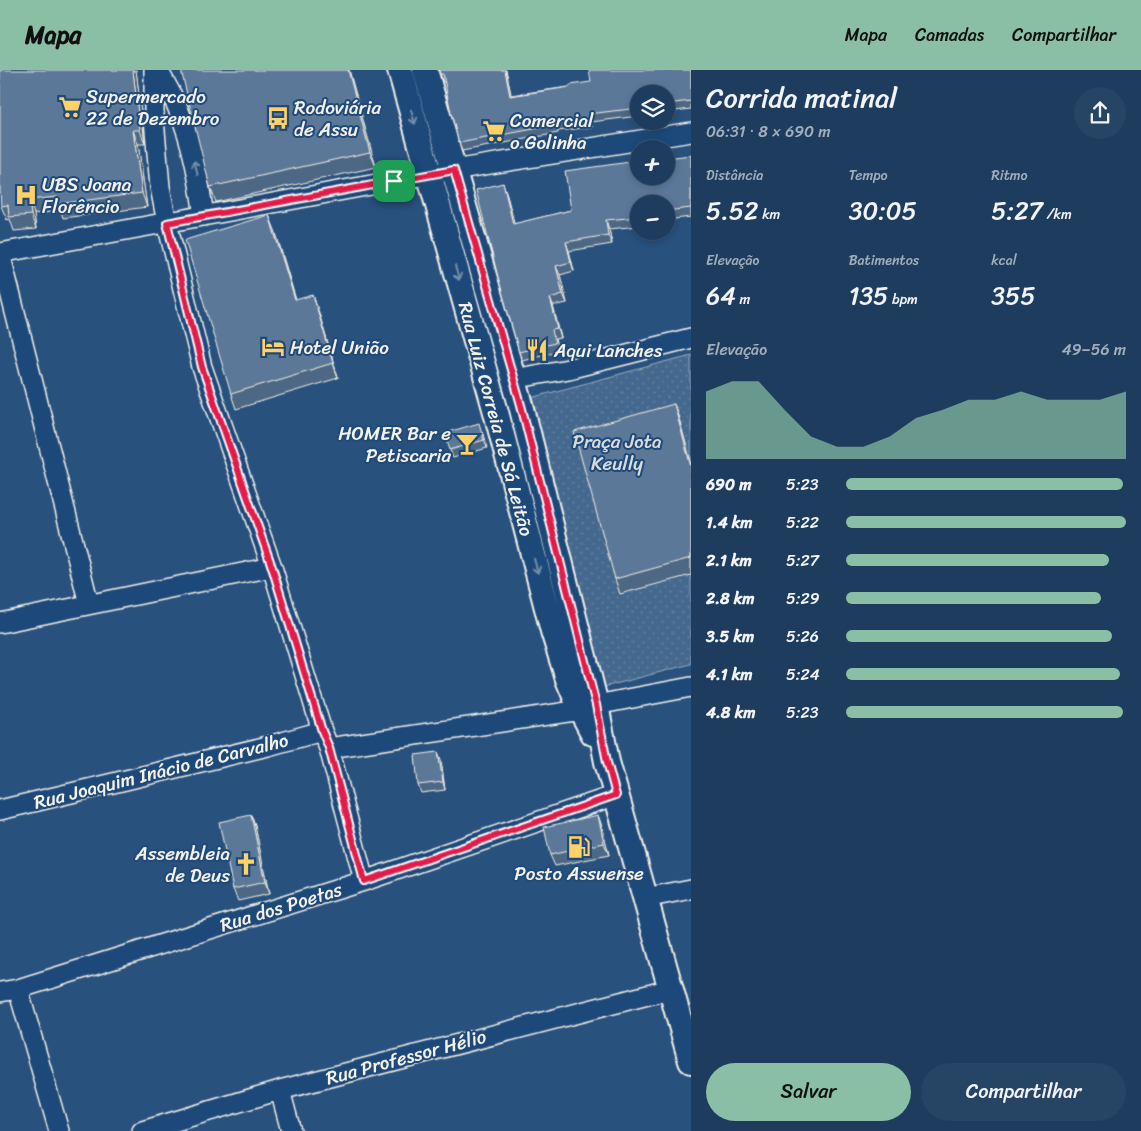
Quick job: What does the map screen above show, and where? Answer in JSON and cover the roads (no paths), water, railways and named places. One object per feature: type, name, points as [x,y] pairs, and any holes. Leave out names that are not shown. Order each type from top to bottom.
[{"type":"main road","name":"Rua Luiz Correia de Sá Leitão","points":[[400,70],[496,412],[553,631],[568,679],[589,707]]},
{"type":"main road","name":"Rua Luiz Correia de Sá Leitão","points":[[425,70],[524,415],[589,707],[607,762],[691,1061]]},
{"type":"street","points":[[154,70],[154,119],[160,186],[167,223],[202,367],[272,567],[322,731],[329,748],[364,881]]},
{"type":"street","points":[[158,70],[179,110],[190,143],[200,186],[204,216]]},
{"type":"street","points":[[89,604],[0,253],[429,174],[691,132]]},
{"type":"street","points":[[513,379],[568,369],[691,338]]},
{"type":"street","points":[[0,623],[272,567]]},
{"type":"street","points":[[329,748],[589,707],[691,687]]},
{"type":"street","name":"Rua Joaquim Inácio de Carvalho","points":[[0,810],[229,756],[322,731]]},
{"type":"street","name":"Rua dos Poetas","points":[[5,989],[364,881],[616,795]]},
{"type":"street","points":[[645,898],[691,889]]},
{"type":"street","points":[[5,989],[59,1131]]},
{"type":"street","name":"Rua Professor Hélio","points":[[142,1131],[280,1090],[671,989]]},
{"type":"street","points":[[280,1090],[291,1131]]},
{"type":"place","name":"Supermercado 22 de Dezembro","points":[[70,107]]},
{"type":"place","name":"Rodoviária de Assu","points":[[278,118]]},
{"type":"place","name":"Comercial o Golinha","points":[[494,131]]},
{"type":"place","name":"UBS Joana Florêncio","points":[[26,195]]},
{"type":"place","name":"Hotel União","points":[[273,347]]},
{"type":"place","name":"Aqui Lanches","points":[[537,350]]},
{"type":"place","name":"HOMER Bar e Petiscaria","points":[[467,444]]},
{"type":"place","name":"Posto Assuense","points":[[579,847]]},
{"type":"place","name":"Assembleia de Deus","points":[[246,864]]},
{"type":"park label","name":"Praça Jota Keully","points":[[617,452]]}]
